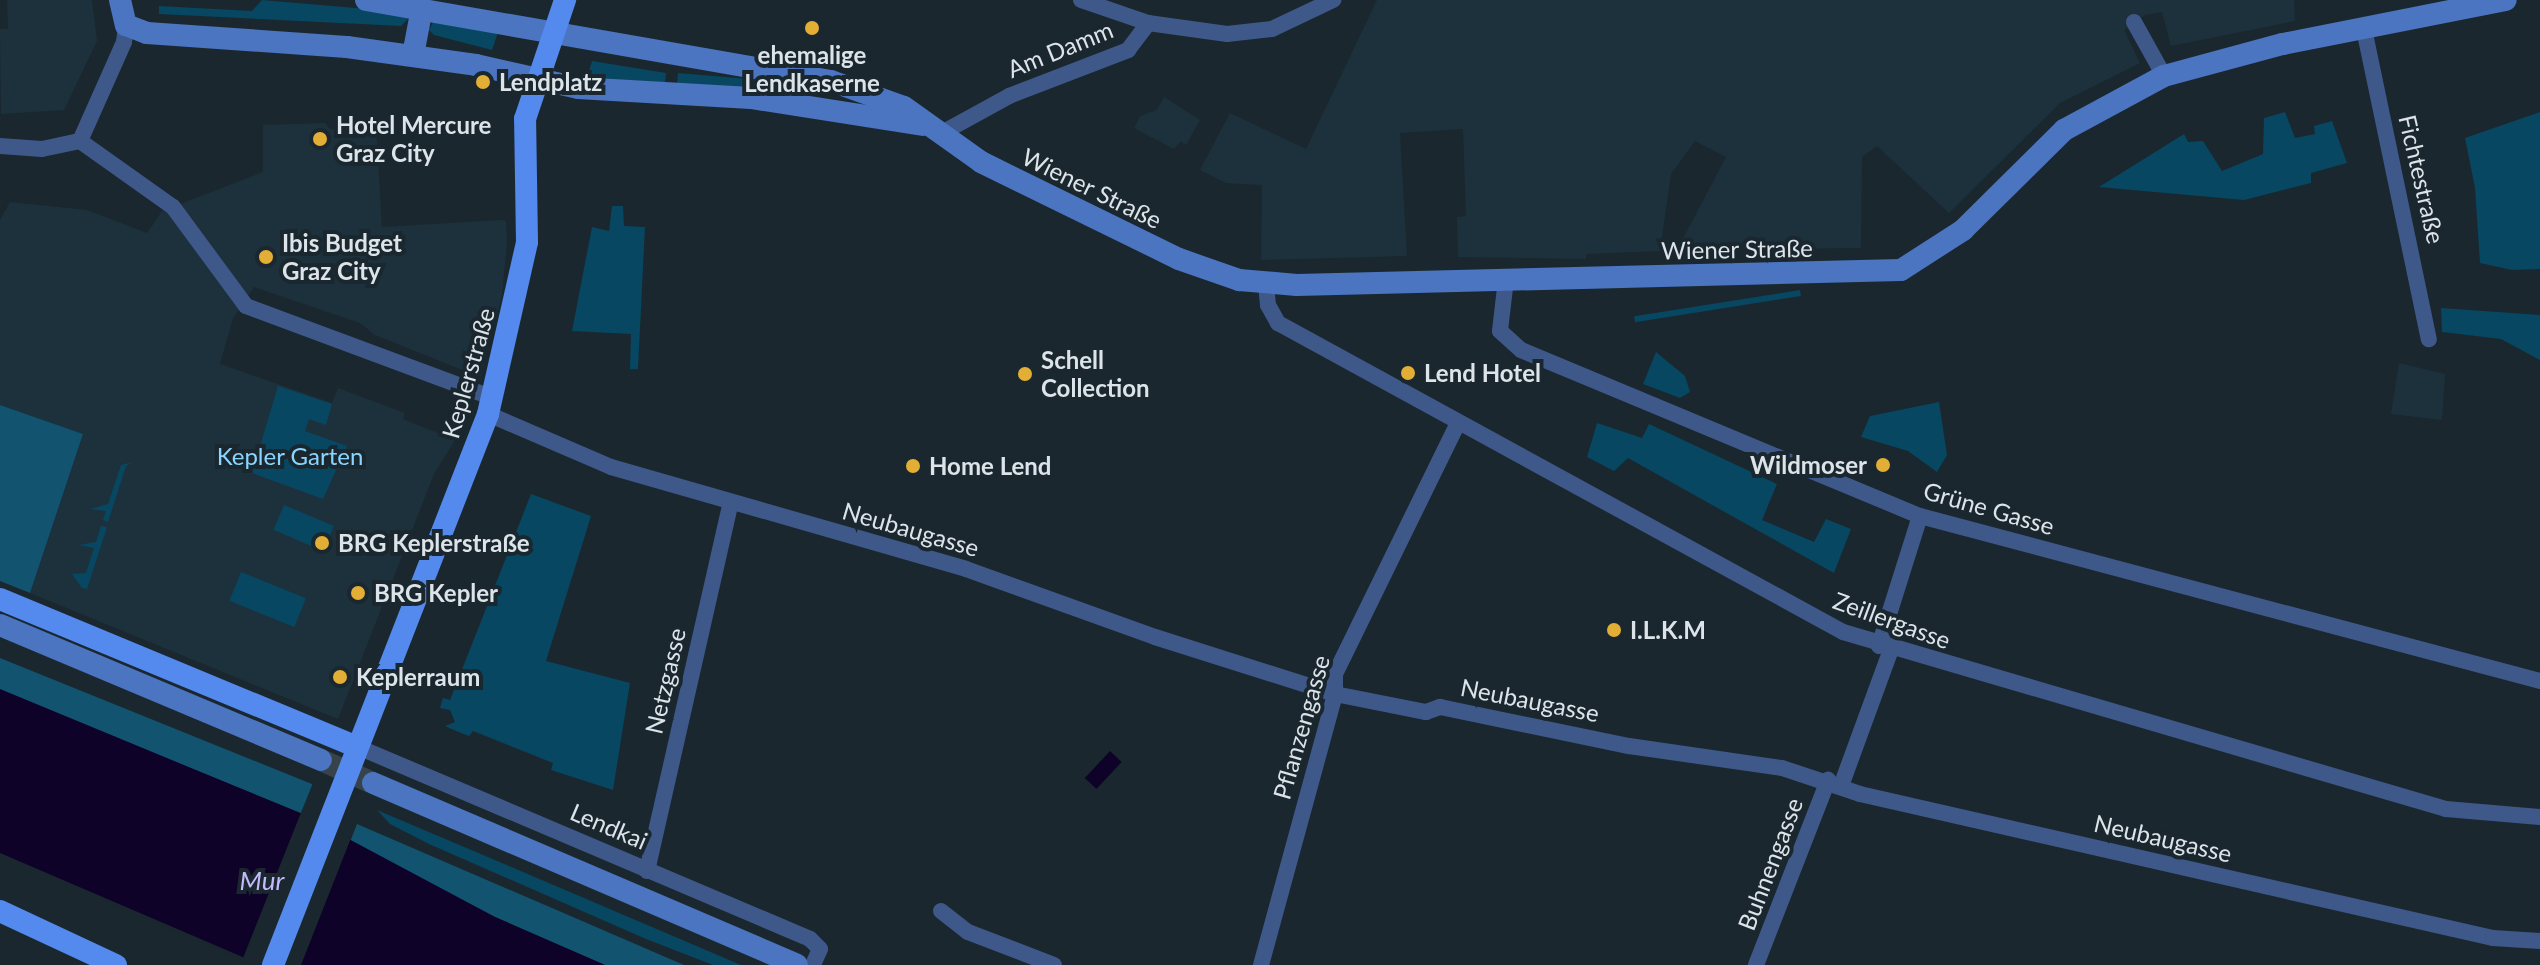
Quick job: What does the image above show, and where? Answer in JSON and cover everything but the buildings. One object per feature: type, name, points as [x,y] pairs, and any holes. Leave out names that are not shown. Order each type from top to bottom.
[{"type":"main road","points":[[120,0],[126,25],[147,33],[413,55],[578,88],[751,98],[936,130]]},
{"type":"main road","points":[[366,0],[816,79],[904,107],[936,130]]},
{"type":"main road","name":"Keplerstraße","points":[[273,965],[490,406],[527,242],[523,129],[565,0]]},
{"type":"main road","name":"Wiener Straße","points":[[936,130],[981,162],[1179,259],[1227,277],[1266,283],[1901,270],[1963,230],[2064,130],[2164,76],[2201,63],[2506,0]]},
{"type":"main road","points":[[413,55],[422,8]]},
{"type":"main road","points":[[811,107],[816,79]]},
{"type":"main road","points":[[0,599],[356,752]]},
{"type":"main road","points":[[0,625],[321,760]]},
{"type":"main road","points":[[373,783],[797,965]]},
{"type":"main road","points":[[0,911],[116,965]]},
{"type":"street","points":[[1081,0],[1148,23]]},
{"type":"street","name":"Am Damm","points":[[936,130],[1009,96],[1128,50],[1148,23],[1227,34],[1272,29],[1333,0]]},
{"type":"street","points":[[2134,22],[2164,76]]},
{"type":"street","points":[[0,146],[42,149],[80,141],[124,42],[126,25]]},
{"type":"street","name":"Fichtestraße","points":[[2364,29],[2429,339]]},
{"type":"street","name":"Neubaugasse","points":[[80,141],[173,207],[246,306],[490,406],[611,467],[966,569],[1155,637],[1335,694],[1426,712],[1440,707],[1834,783],[2493,938],[2540,941]]},
{"type":"street","name":"Grüne Gasse","points":[[1506,279],[1500,331],[1521,350],[1920,516],[2540,681]]},
{"type":"street","name":"Zeillergasse","points":[[1266,283],[1268,305],[1278,323],[1457,425],[1843,632],[1885,648],[2446,809],[2540,817]]},
{"type":"street","name":"Pflanzengasse","points":[[1261,965],[1335,694],[1335,674],[1457,425]]},
{"type":"street","name":"Netzgasse","points":[[647,871],[731,502]]},
{"type":"street","name":"Buhnengasse","points":[[1756,965],[1834,783],[1885,648],[1920,516]]},
{"type":"street","name":"Lendkai","points":[[356,752],[817,943],[820,949],[813,965]]},
{"type":"street","points":[[941,911],[968,932],[1054,965]]},
{"type":"shaded area","points":[[7,0],[92,0],[97,41],[64,110],[1,114],[0,29],[8,29]]},
{"type":"shaded area","points":[[1377,0],[2294,0],[2295,21],[2171,46],[2162,12],[2145,15],[2124,30],[2140,63],[2060,103],[1949,213],[1877,146],[1862,157],[1861,248],[1677,250],[1726,157],[1695,141],[1671,174],[1660,251],[1586,254],[1586,259],[1458,257],[1457,217],[1466,216],[1463,129],[1400,133],[1407,256],[1261,260],[1262,185],[1226,183],[1200,170],[1230,113],[1306,149]]},
{"type":"shaded area","points":[[1164,97],[1200,120],[1186,145],[1181,141],[1174,149],[1134,128],[1140,116],[1157,110]]},
{"type":"shaded area","points":[[325,123],[330,129],[376,127],[382,227],[502,220],[506,221],[507,241],[502,296],[479,384],[470,373],[375,335],[360,323],[254,287],[233,318],[220,364],[332,403],[338,388],[405,413],[403,419],[455,440],[434,474],[338,719],[30,593],[83,434],[0,405],[0,220],[10,202],[87,210],[147,233],[162,211],[263,172],[263,125]]},
{"type":"shaded area","points":[[2399,363],[2445,374],[2442,420],[2391,414]]},
{"type":"shaded area","points":[[0,405],[83,434],[30,593],[0,581]]},
{"type":"shaded area","points":[[0,658],[312,784],[301,813],[0,691]]},
{"type":"shaded area","points":[[357,824],[684,965],[605,965],[495,917],[350,842]]},
{"type":"green space","points":[[262,0],[402,12],[408,19],[401,26],[159,14],[159,6],[252,11]]},
{"type":"green space","points":[[434,20],[498,32],[492,50],[434,35],[429,30]]},
{"type":"green space","points":[[592,61],[666,73],[665,84],[587,77]]},
{"type":"green space","points":[[678,73],[796,83],[802,91],[677,84]]},
{"type":"green space","points":[[2285,112],[2295,138],[2315,134],[2314,126],[2332,121],[2347,163],[2311,173],[2311,183],[2244,200],[2099,187],[2184,134],[2188,142],[2203,141],[2222,171],[2263,154],[2264,118]]},
{"type":"green space","points":[[2540,112],[2540,269],[2512,270],[2480,263],[2475,188],[2465,138]]},
{"type":"green space","points":[[612,206],[623,206],[624,226],[645,227],[638,369],[630,369],[631,334],[572,331],[592,227],[609,231]]},
{"type":"green space","points":[[1800,290],[1801,296],[1635,322],[1634,316]]},
{"type":"green space","points":[[2441,308],[2540,315],[2540,360],[2501,339],[2442,332]]},
{"type":"green space","points":[[1656,352],[1685,376],[1690,392],[1680,398],[1643,384]]},
{"type":"green space","name":"Kepler Garten","points":[[278,386],[332,404],[326,425],[309,419],[305,431],[347,446],[323,499],[252,473]]},
{"type":"green space","points":[[1939,402],[1947,455],[1937,472],[1908,451],[1861,437],[1870,416]]},
{"type":"green space","points":[[1597,423],[1642,438],[1649,424],[1777,484],[1762,520],[1814,542],[1826,519],[1851,529],[1834,573],[1628,458],[1614,471],[1587,457]]},
{"type":"green space","points":[[133,462],[126,466],[108,522],[103,520],[106,511],[90,509],[108,504],[121,465]]},
{"type":"green space","points":[[531,494],[591,516],[546,661],[630,683],[613,790],[551,770],[553,763],[473,731],[469,736],[445,726],[455,722],[450,710],[440,708],[443,698],[450,700]]},
{"type":"green space","points":[[284,505],[334,526],[323,551],[273,530]]},
{"type":"green space","points":[[101,526],[107,527],[87,589],[82,588],[72,574],[86,573],[94,548],[79,545],[96,542]]},
{"type":"green space","points":[[241,572],[306,598],[294,627],[229,601]]},
{"type":"green space","points":[[377,810],[741,965],[713,965],[646,939],[429,844],[390,824]]},
{"type":"water","name":"Mur","points":[[0,689],[300,813],[495,917],[605,965],[261,965],[0,853]]},
{"type":"water","points":[[1110,751],[1122,762],[1096,789],[1085,778]]},
{"type":"pier","points":[[302,810],[351,838],[301,965],[251,965],[101,900],[243,958]]},
{"type":"tunnel","points":[[321,760],[373,783]]},
{"type":"place","name":"ehemalige Lendkaserne","points":[[812,28]]},
{"type":"place","name":"Lendplatz","points":[[483,82]]},
{"type":"place","name":"Hotel Mercure Graz City","points":[[320,139]]},
{"type":"place","name":"Ibis Budget Graz City","points":[[266,257]]},
{"type":"place","name":"Lend Hotel","points":[[1408,373]]},
{"type":"place","name":"Schell Collection","points":[[1025,374]]},
{"type":"place","name":"Wildmoser","points":[[1883,465]]},
{"type":"place","name":"Home Lend","points":[[913,466]]},
{"type":"place","name":"BRG Keplerstraße","points":[[322,543]]},
{"type":"place","name":"BRG Kepler","points":[[358,593]]},
{"type":"place","name":"I.L.K.M","points":[[1614,630]]},
{"type":"place","name":"Keplerraum","points":[[340,677]]}]
